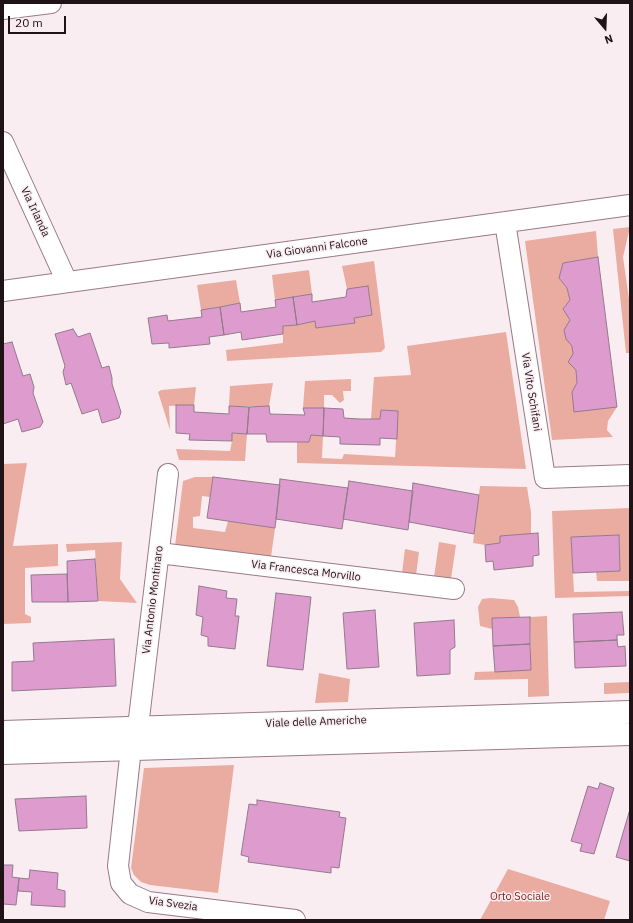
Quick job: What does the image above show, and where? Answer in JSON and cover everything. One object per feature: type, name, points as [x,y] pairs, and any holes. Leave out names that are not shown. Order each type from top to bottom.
[{"type":"main road","name":"Viale delle Americhe","points":[[3,732],[630,712]]},
{"type":"main road","name":"Viale delle Americhe","points":[[3,753],[630,734]]},
{"type":"street","points":[[3,9],[51,3]]},
{"type":"street","name":"Via Irlanda","points":[[3,142],[67,282]]},
{"type":"street","name":"Via Giovanni Falcone","points":[[3,291],[630,205]]},
{"type":"street","name":"Via Vito Schifani","points":[[505,222],[545,478],[630,475]]},
{"type":"street","name":"Via Antonio Montinaro","points":[[138,727],[168,474]]},
{"type":"street","name":"Via Francesca Morvillo","points":[[158,553],[454,589]]},
{"type":"street","name":"Via Svezia","points":[[131,748],[118,866],[121,883],[130,894],[148,902],[295,920]]},
{"type":"green space","points":[[630,227],[623,257],[630,306],[630,353],[626,353],[613,229]]},
{"type":"green space","points":[[596,231],[598,257],[563,263],[559,278],[567,288],[570,300],[563,309],[570,320],[573,354],[568,362],[576,370],[577,383],[572,393],[617,407],[608,421],[607,430],[613,437],[552,440],[525,241]]},
{"type":"green space","points":[[374,261],[385,348],[381,352],[227,361],[226,350],[283,343],[283,326],[315,321],[317,328],[354,323],[354,318],[372,315],[368,287],[347,289],[342,266]]},
{"type":"green space","points":[[309,270],[312,294],[275,300],[272,275]]},
{"type":"green space","points":[[236,280],[240,303],[201,310],[197,285]]},
{"type":"green space","points":[[506,332],[526,469],[297,463],[297,442],[309,442],[311,435],[323,436],[322,458],[342,459],[344,454],[395,457],[398,411],[381,410],[380,419],[371,419],[374,377],[411,375],[407,346]]},
{"type":"green space","points":[[351,379],[351,391],[343,391],[344,400],[340,403],[332,395],[324,395],[324,408],[303,408],[305,381]]},
{"type":"green space","points":[[273,383],[269,406],[229,406],[230,386]]},
{"type":"green space","points":[[196,387],[194,405],[169,406],[170,430],[158,392],[161,390]]},
{"type":"green space","points":[[232,433],[247,434],[245,461],[179,460],[176,449],[230,451]]},
{"type":"green space","points":[[27,463],[13,546],[58,544],[58,566],[25,568],[25,614],[31,617],[31,623],[3,624],[3,464]]},
{"type":"green space","points":[[195,477],[213,477],[210,497],[202,496],[200,516],[193,517],[193,528],[225,532],[228,521],[275,528],[271,557],[175,546],[183,481]]},
{"type":"green space","points":[[480,486],[527,487],[531,512],[531,534],[500,536],[500,543],[485,545],[473,543]]},
{"type":"green space","points":[[630,508],[630,581],[597,581],[596,572],[620,571],[619,535],[571,537],[574,592],[630,591],[630,596],[555,598],[552,511]]},
{"type":"green space","points":[[122,542],[120,579],[137,603],[98,601],[95,550],[67,552],[66,544]]},
{"type":"green space","points":[[439,542],[456,545],[451,579],[434,577]]},
{"type":"green space","points":[[405,549],[419,552],[416,575],[402,573]]},
{"type":"green space","points":[[491,598],[514,600],[518,607],[520,617],[492,618],[492,629],[480,626],[478,607],[482,599]]},
{"type":"green space","points":[[547,616],[549,696],[528,697],[528,679],[474,680],[475,672],[531,670],[530,617]]},
{"type":"green space","points":[[319,673],[350,679],[348,702],[315,703]]},
{"type":"green space","points":[[630,682],[630,693],[604,694],[604,683]]},
{"type":"green space","points":[[234,765],[218,893],[150,885],[141,882],[134,875],[131,868],[144,768]]},
{"type":"green space","name":"Orto Sociale","points":[[508,869],[610,901],[604,920],[480,920]]},
{"type":"building","points":[[598,257],[617,407],[574,412],[572,392],[577,383],[576,370],[568,362],[573,354],[572,346],[566,339],[564,330],[570,320],[563,309],[570,300],[567,288],[559,278],[563,263]]},
{"type":"building","points":[[368,286],[372,315],[354,318],[355,323],[316,328],[315,321],[297,325],[293,297],[312,294],[312,302],[346,297],[347,289]]},
{"type":"building","points":[[293,297],[297,325],[283,326],[283,334],[242,340],[241,332],[224,335],[220,307],[240,303],[241,312],[276,307],[275,300]]},
{"type":"building","points":[[220,307],[224,335],[209,337],[210,344],[169,348],[169,343],[152,344],[148,318],[167,315],[168,321],[202,317],[201,310]]},
{"type":"building","points":[[73,329],[78,337],[90,333],[102,368],[109,366],[112,384],[121,412],[119,418],[102,423],[98,409],[82,414],[71,383],[66,385],[63,372],[65,366],[55,334]]},
{"type":"building","points":[[12,342],[23,376],[30,374],[34,387],[33,393],[43,422],[40,427],[22,432],[18,419],[3,424],[3,344]]},
{"type":"building","points":[[176,405],[194,405],[194,412],[229,414],[229,406],[249,407],[247,434],[232,433],[232,441],[189,440],[190,434],[176,433]]},
{"type":"building","points":[[269,406],[270,414],[305,415],[303,408],[324,408],[323,436],[311,435],[309,442],[267,442],[266,434],[247,434],[249,407]]},
{"type":"building","points":[[324,408],[343,409],[344,418],[360,419],[380,419],[381,410],[398,411],[397,439],[380,438],[380,445],[340,444],[340,437],[323,436]]},
{"type":"building","points":[[213,477],[280,485],[275,528],[207,518]]},
{"type":"building","points":[[280,479],[348,488],[342,529],[276,519]]},
{"type":"building","points":[[349,481],[413,491],[408,530],[343,519]]},
{"type":"building","points":[[413,483],[479,495],[474,534],[409,522]]},
{"type":"building","points":[[538,533],[539,555],[533,556],[533,566],[494,570],[493,561],[486,562],[485,545],[500,543],[500,536]]},
{"type":"building","points":[[619,535],[620,571],[573,573],[571,537]]},
{"type":"building","points":[[95,559],[98,601],[68,602],[67,561]]},
{"type":"building","points":[[67,574],[68,602],[32,602],[31,575]]},
{"type":"building","points":[[199,586],[227,591],[226,598],[237,599],[235,616],[239,616],[235,649],[208,646],[208,637],[201,635],[203,617],[196,615]]},
{"type":"building","points":[[276,593],[311,597],[303,670],[267,666]]},
{"type":"building","points":[[375,610],[379,667],[347,669],[343,613]]},
{"type":"building","points":[[622,612],[624,635],[617,635],[617,640],[574,642],[573,614]]},
{"type":"building","points":[[530,617],[530,644],[493,646],[492,618]]},
{"type":"building","points":[[454,620],[455,647],[450,650],[450,674],[417,676],[414,623]]},
{"type":"building","points":[[114,639],[116,686],[12,691],[12,662],[34,661],[33,643]]},
{"type":"building","points":[[617,640],[618,647],[625,646],[626,666],[575,668],[574,642]]},
{"type":"building","points":[[530,644],[531,670],[495,672],[493,646]]},
{"type":"building","points":[[600,783],[614,788],[594,854],[580,851],[582,844],[571,841],[588,786],[598,789]]},
{"type":"building","points":[[86,796],[87,828],[19,831],[15,799]]},
{"type":"building","points":[[257,800],[340,812],[339,817],[346,818],[339,868],[331,867],[331,873],[248,862],[249,857],[241,855],[249,804],[257,805]]},
{"type":"building","points":[[630,809],[630,861],[616,857]]},
{"type":"building","points":[[3,865],[13,865],[12,877],[19,878],[16,905],[3,904]]},
{"type":"building","points":[[30,870],[58,873],[57,889],[65,891],[65,907],[31,905],[32,892],[18,891],[19,878],[29,879]]}]
